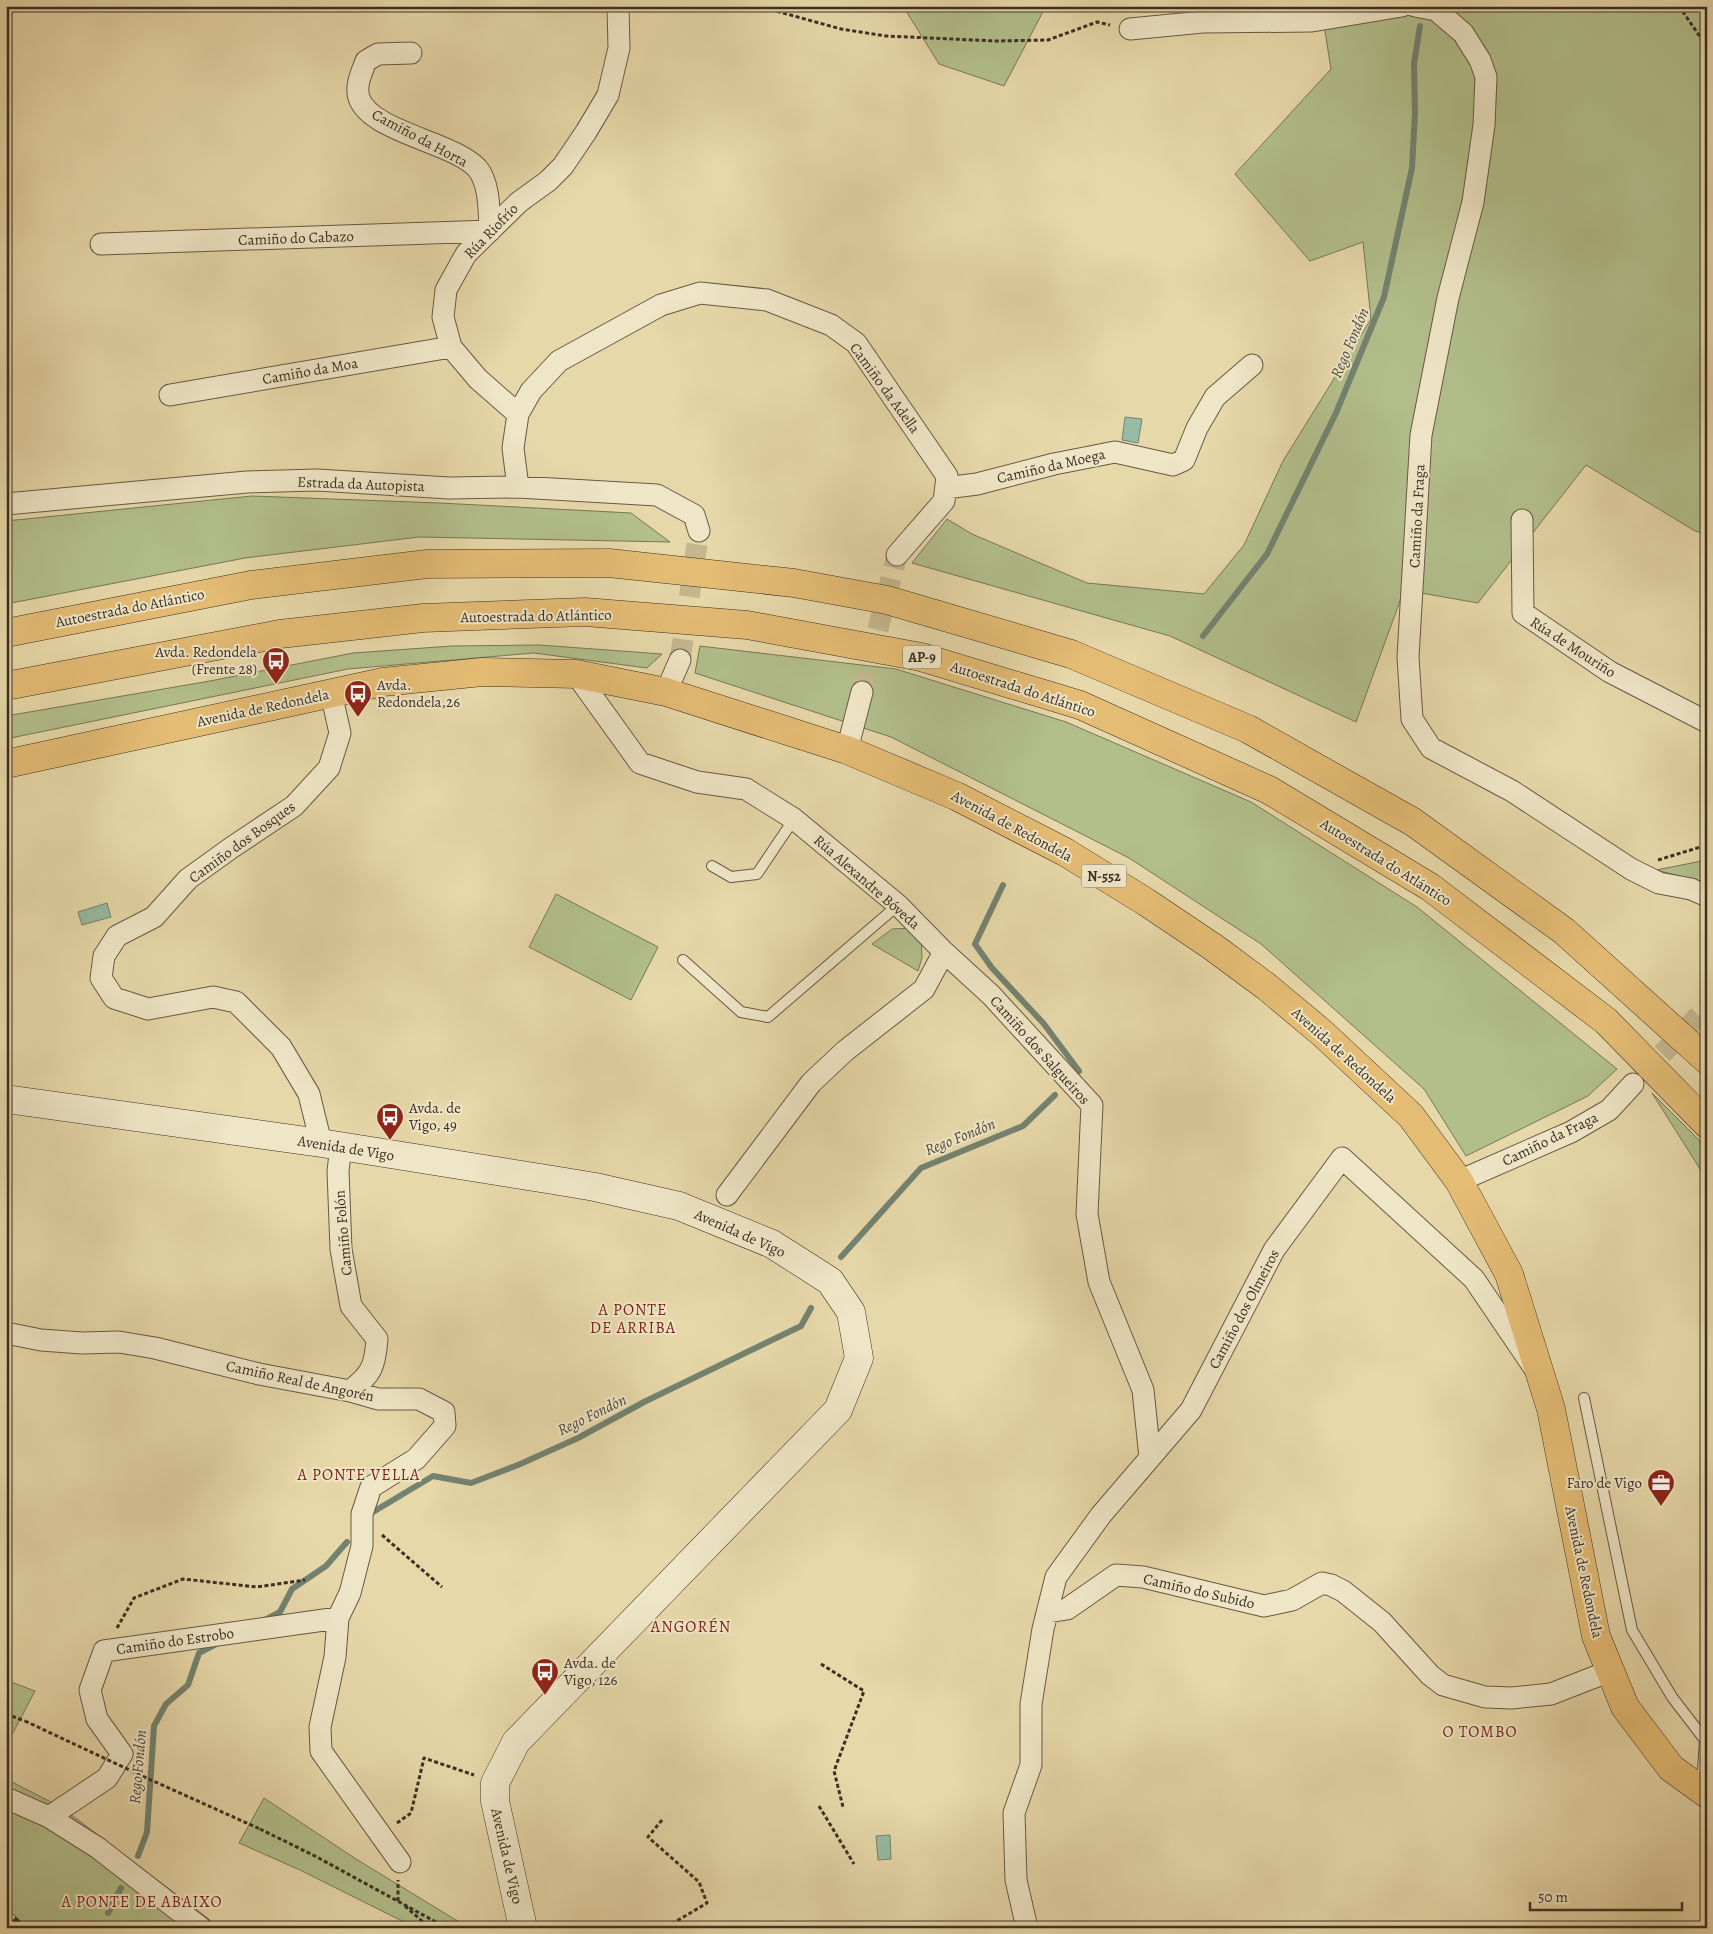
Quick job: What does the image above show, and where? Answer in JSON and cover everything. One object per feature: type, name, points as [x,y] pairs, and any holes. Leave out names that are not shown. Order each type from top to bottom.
[{"type":"highway","name":"Autoestrada do Atlántico","points":[[6,633],[251,585],[427,564],[609,563],[794,583],[887,600],[1071,654],[1248,728],[1413,822],[1564,931],[1707,1060]]},
{"type":"highway","name":"Autoestrada do Atlántico","points":[[6,686],[280,634],[424,618],[575,613],[747,625],[921,657],[1080,705],[1269,790],[1430,887],[1599,1016],[1707,1124]]},
{"type":"highway","name":"Avenida de Redondela","points":[[6,764],[382,682],[482,672],[576,674],[666,692],[847,750],[956,796],[1064,852],[1146,902],[1267,986],[1322,1033],[1410,1116],[1459,1181],[1509,1274],[1542,1379],[1551,1409],[1596,1636],[1625,1707],[1671,1768],[1704,1792]]},
{"type":"main road","name":"Avenida de Vigo","points":[[6,1099],[331,1145],[595,1187],[679,1206],[772,1244],[830,1281],[852,1312],[859,1358],[838,1410],[516,1742],[496,1783],[495,1801],[524,1928]]},
{"type":"street","name":"Rúa Riofrío","points":[[518,414],[478,379],[452,347],[443,317],[446,290],[466,254],[519,202],[548,181],[563,166],[586,132],[608,95],[619,48],[618,6]]},
{"type":"street","points":[[1130,29],[1203,22],[1312,20],[1402,6]]},
{"type":"street","name":"Camiño da Fraga","points":[[1414,6],[1436,10],[1463,33],[1480,60],[1486,77],[1484,125],[1474,202],[1448,298],[1421,435],[1408,657],[1412,719],[1431,748],[1512,791],[1631,869],[1659,883],[1691,889],[1707,896]]},
{"type":"street","name":"Camiño da Horta","points":[[411,53],[378,54],[366,60],[358,82],[359,98],[370,114],[414,137],[462,158],[477,169],[489,194],[490,231]]},
{"type":"street","name":"Camiño do Cabazo","points":[[102,244],[490,231]]},
{"type":"street","name":"Camiño da Adella","points":[[518,414],[531,391],[559,361],[660,304],[700,293],[767,300],[831,325],[856,342],[947,476],[946,488]]},
{"type":"street","name":"Camiño da Moa","points":[[170,395],[452,347]]},
{"type":"street","name":"Camiño da Moega","points":[[946,488],[977,484],[1054,464],[1115,452],[1173,465],[1184,460],[1197,428],[1215,397],[1252,365]]},
{"type":"street","points":[[518,414],[513,448],[518,487]]},
{"type":"street","name":"Estrada da Autopista","points":[[6,504],[248,482],[317,480],[457,488],[518,487],[657,495],[694,515],[699,531]]},
{"type":"street","points":[[897,555],[944,501],[946,488]]},
{"type":"street","name":"Rúa de Mouriño","points":[[1522,520],[1523,614],[1610,672],[1707,722]]},
{"type":"street","points":[[666,692],[680,660]]},
{"type":"street","name":"Rúa Alexandre Bóveda","points":[[576,674],[640,763],[697,782],[746,790],[794,818],[898,905],[944,952]]},
{"type":"street","points":[[847,750],[862,692]]},
{"type":"street","name":"Camiño dos Bosques","points":[[331,693],[340,732],[329,768],[294,806],[188,879],[154,918],[117,936],[104,956],[101,978],[114,998],[148,1009],[213,997],[236,1002],[281,1048],[309,1094],[331,1145]]},
{"type":"street","points":[[727,1195],[811,1084],[845,1051],[924,989],[944,952]]},
{"type":"street","name":"Camiño dos Salgueiros","points":[[944,952],[991,995],[1092,1105],[1087,1214],[1099,1282],[1143,1390],[1150,1458]]},
{"type":"street","name":"Camiño da Fraga","points":[[1459,1181],[1571,1132],[1609,1110],[1633,1084]]},
{"type":"street","name":"Camiño Folón","points":[[331,1145],[338,1170],[341,1250],[351,1306],[377,1339],[375,1363],[362,1382],[350,1391]]},
{"type":"street","name":"Camiño dos Olmeiros","points":[[1048,1612],[1056,1577],[1101,1515],[1191,1410],[1274,1250],[1342,1158],[1474,1279],[1510,1335],[1542,1379]]},
{"type":"street","name":"Camiño Real de Angorén","points":[[6,1333],[41,1340],[82,1343],[119,1342],[155,1348],[259,1374],[350,1391],[378,1399],[419,1399],[444,1412],[445,1426],[416,1459],[371,1487],[362,1519],[362,1546],[350,1593],[338,1618],[335,1656],[320,1727],[321,1751],[400,1862]]},
{"type":"street","name":"Camiño do Subido","points":[[1048,1612],[1067,1609],[1116,1575],[1143,1577],[1264,1606],[1292,1600],[1322,1583],[1332,1585],[1343,1591],[1382,1622],[1430,1675],[1443,1685],[1485,1697],[1512,1698],[1551,1694],[1610,1670]]},
{"type":"street","points":[[1027,1928],[1016,1880],[1014,1813],[1032,1765],[1031,1704],[1043,1629],[1048,1612]]},
{"type":"street","name":"Camiño do Estrobo","points":[[49,1817],[107,1778],[122,1754],[97,1719],[90,1690],[104,1650],[338,1618]]},
{"type":"street","points":[[6,1798],[49,1817],[98,1848],[201,1928]]},
{"type":"lane","points":[[712,866],[731,877],[757,874],[794,818]]},
{"type":"lane","points":[[683,960],[741,1012],[768,1017],[898,905]]},
{"type":"lane","points":[[1584,1398],[1632,1630],[1672,1697],[1705,1740],[1704,1792]]},
{"type":"path","points":[[758,6],[840,29],[886,36],[996,41],[1048,40],[1097,22],[1130,29]]},
{"type":"path","points":[[1678,6],[1707,47]]},
{"type":"path","points":[[1631,869],[1679,852],[1707,846]]},
{"type":"path","points":[[362,1519],[442,1587]]},
{"type":"path","points":[[104,1650],[134,1598],[183,1579],[257,1587],[305,1580]]},
{"type":"path","points":[[821,1664],[864,1692],[834,1771],[842,1807]]},
{"type":"path","points":[[6,1714],[260,1829],[447,1928]]},
{"type":"path","points":[[381,1835],[411,1813],[424,1758],[496,1783]]},
{"type":"path","points":[[819,1806],[854,1864]]},
{"type":"path","points":[[662,1820],[648,1837],[699,1882],[707,1903],[666,1928]]},
{"type":"path","points":[[397,1900],[400,1862]]},
{"type":"path","points":[[397,1900],[430,1928]]},
{"type":"shaded area","points":[[903,6],[1046,6],[1004,86],[939,64]]},
{"type":"shaded area","points":[[1321,6],[1707,6],[1707,534],[1695,531],[1586,465],[1478,603],[1404,590],[1356,722],[1170,636],[912,563],[947,519],[972,534],[1087,583],[1204,594],[1244,545],[1283,461],[1371,319],[1363,242],[1310,261],[1235,174],[1331,69]]},
{"type":"shaded area","points":[[1125,417],[1142,419],[1138,443],[1122,440]]},
{"type":"shaded area","points":[[252,496],[631,513],[670,542],[419,537],[245,558],[6,604],[6,521]]},
{"type":"shaded area","points":[[539,645],[662,654],[647,668],[534,653],[348,669],[6,739],[6,716],[210,681],[353,653],[452,646]]},
{"type":"shaded area","points":[[700,646],[896,669],[1066,722],[1251,802],[1417,907],[1617,1069],[1588,1096],[1466,1156],[1424,1089],[1261,944],[1129,858],[891,737],[695,673]]},
{"type":"shaded area","points":[[1707,860],[1707,883],[1656,870]]},
{"type":"shaded area","points":[[556,894],[658,947],[631,1000],[529,947]]},
{"type":"shaded area","points":[[107,903],[111,917],[82,925],[78,912]]},
{"type":"shaded area","points":[[913,928],[921,935],[922,958],[918,971],[872,944],[892,929]]},
{"type":"shaded area","points":[[1652,1093],[1707,1148],[1707,1180]]},
{"type":"shaded area","points":[[6,1680],[35,1691],[6,1746]]},
{"type":"shaded area","points":[[6,1779],[61,1807],[210,1920],[204,1928],[6,1928]]},
{"type":"shaded area","points":[[264,1798],[356,1859],[469,1928],[416,1928],[300,1870],[239,1843]]},
{"type":"shaded area","points":[[890,1835],[891,1859],[878,1860],[876,1836]]},
{"type":"waterway","name":"Rego Fondón","points":[[1203,636],[1267,554],[1336,413],[1384,297],[1412,168],[1415,113],[1414,64],[1420,26]]},
{"type":"waterway","name":"Rego Fondón","points":[[1003,885],[975,944],[992,968],[1044,1024],[1079,1071]]},
{"type":"waterway","name":"Rego Fondón","points":[[841,1257],[921,1168],[1023,1126],[1055,1095]]},
{"type":"waterway","name":"Rego Fondón","points":[[373,1512],[433,1476],[471,1483],[518,1465],[578,1438],[644,1402],[801,1326],[811,1308]]},
{"type":"waterway","name":"Rego Fondón","points":[[265,1620],[280,1612],[292,1589],[326,1566],[347,1542]]},
{"type":"waterway","name":"Rego Fondón","points":[[138,1856],[147,1832],[154,1726],[166,1704],[188,1685],[199,1653],[216,1644]]},
{"type":"waterway","name":"Rego Fondón","points":[[108,1913],[121,1888]]},
{"type":"tunnel","points":[[680,660],[699,531]]},
{"type":"tunnel","points":[[862,692],[897,555]]},
{"type":"tunnel","points":[[1640,1077],[1707,1007]]},
{"type":"railway","points":[[6,1911],[24,1928]]},
{"type":"place","name":"Avda. Redondela (Frente 28)","points":[[276,685]]},
{"type":"place","name":"Avda. Redondela,26","points":[[358,718]]},
{"type":"place","name":"Avda. de Vigo, 49","points":[[390,1141]]},
{"type":"place","name":"Faro de Vigo","points":[[1661,1507]]},
{"type":"place","name":"Avda. de Vigo, 126","points":[[545,1696]]},
{"type":"district","name":"A PONTE DE ARRIBA","points":[[633,1319]]},
{"type":"district","name":"A PONTE VELLA","points":[[359,1475]]},
{"type":"district","name":"ANGORÉN","points":[[691,1627]]},
{"type":"district","name":"O TOMBO","points":[[1480,1732]]},
{"type":"district","name":"A PONTE DE ABAIXO","points":[[142,1902]]}]
